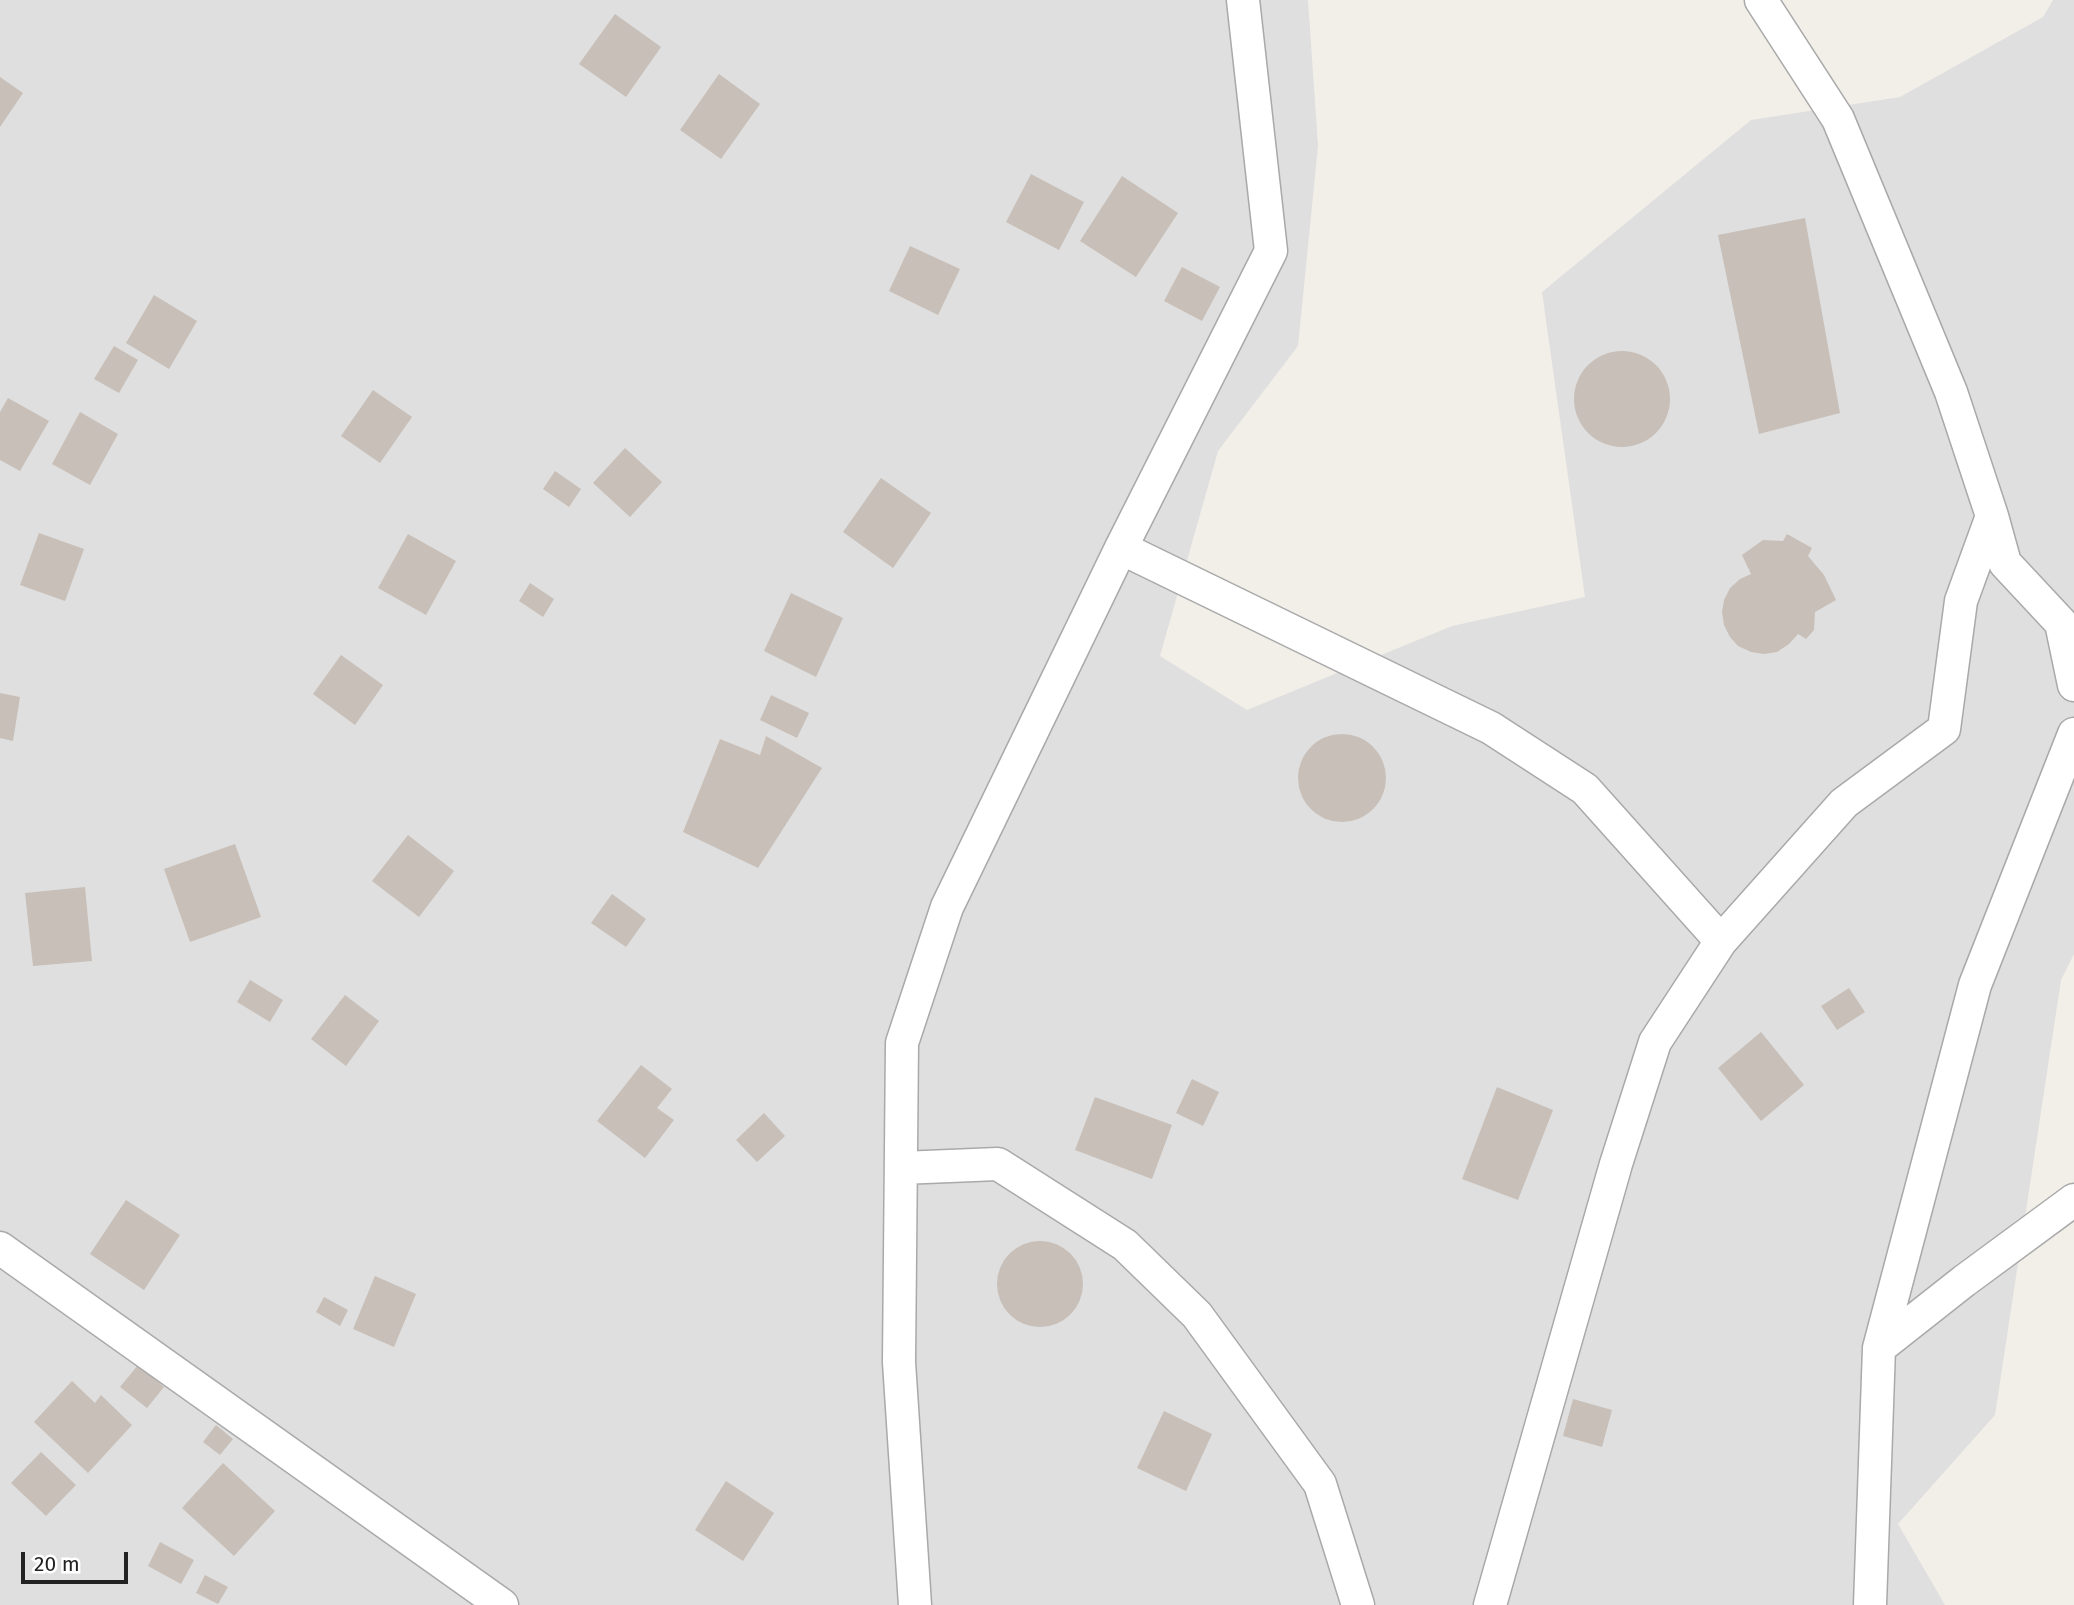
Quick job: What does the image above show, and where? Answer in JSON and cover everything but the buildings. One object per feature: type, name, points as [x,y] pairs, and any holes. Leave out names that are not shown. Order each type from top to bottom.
[{"type":"street","points":[[915,1605],[899,1362],[902,1043],[947,908],[1121,548],[1271,251],[1243,0]]},
{"type":"street","points":[[1762,0],[1838,119],[1951,392],[2005,564],[2061,622],[2074,685]]},
{"type":"street","points":[[1490,1605],[1616,1164],[1655,1042],[1721,941],[1844,803],[1944,729],[1961,601],[1992,516]]},
{"type":"street","points":[[1121,548],[1491,728],[1585,789],[1721,941]]},
{"type":"street","points":[[1870,1605],[1879,1348],[1975,985],[2074,734]]},
{"type":"street","points":[[901,1168],[998,1164],[1125,1245],[1197,1315],[1320,1484],[1358,1605]]},
{"type":"street","points":[[1879,1348],[2074,1199]]},
{"type":"street","points":[[0,1248],[502,1605]]},
{"type":"shaded area","points":[[0,0],[1308,0],[1318,146],[1298,346],[1218,451],[1160,656],[1247,710],[1452,626],[1585,597],[1542,292],[1751,120],[1900,97],[2043,17],[2053,0],[2074,0],[2074,954],[2061,980],[1995,1415],[1898,1524],[1945,1605],[0,1605]]}]
